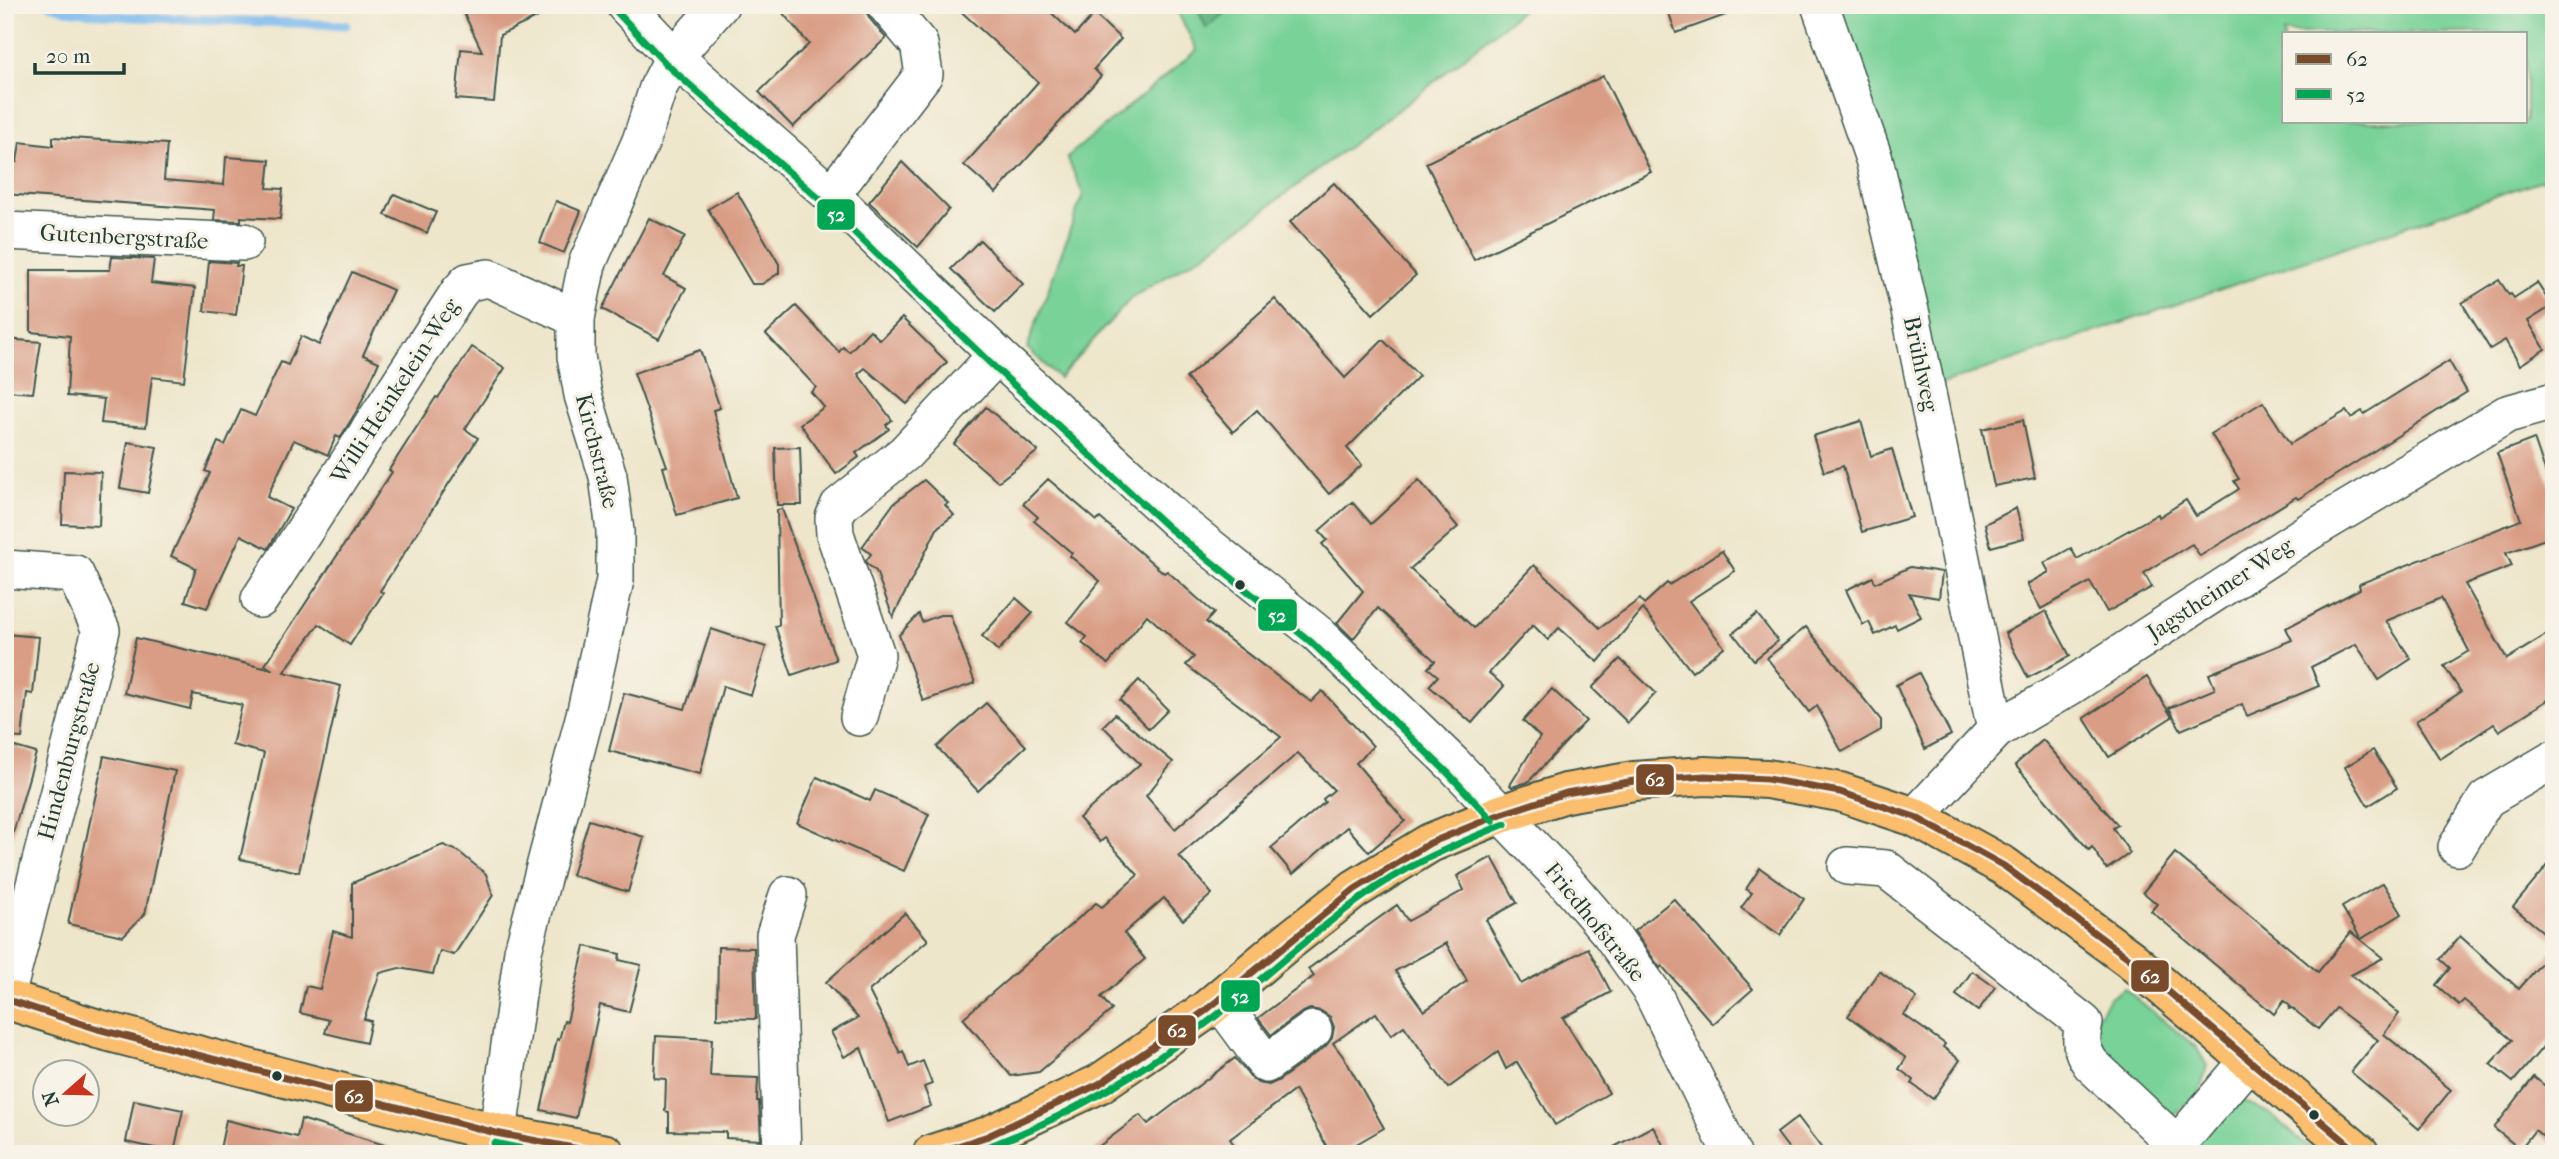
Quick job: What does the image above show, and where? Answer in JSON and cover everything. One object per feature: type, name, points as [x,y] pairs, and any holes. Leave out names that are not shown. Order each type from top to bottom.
[{"type":"main road","points":[[932,1154],[988,1136],[1099,1084],[1219,1000],[1355,889],[1430,844],[1501,814],[1580,790],[1634,780],[1705,776],[1767,779],[1840,792],[1915,817],[2004,866],[2130,959],[2360,1154]]},
{"type":"main road","points":[[5,999],[98,1029],[495,1143],[606,1154]]},
{"type":"street","points":[[625,5],[674,57]]},
{"type":"street","name":"Kirchstraße","points":[[495,1143],[523,951],[586,710],[615,580],[615,531],[608,476],[583,395],[576,356],[576,318],[587,264],[641,141],[658,88],[674,57],[720,5]]},
{"type":"street","points":[[831,195],[925,74],[919,44],[886,5]]},
{"type":"street","name":"Brühlweg","points":[[1819,5],[1874,159],[1911,315],[1996,730]]},
{"type":"street","name":"Friedhofstraße","points":[[674,57],[831,195],[997,355],[1175,520],[1318,634],[1454,765],[1566,882],[1610,933],[1652,992],[1732,1154]]},
{"type":"street","name":"Gutenbergstraße","points":[[5,231],[244,242]]},
{"type":"street","name":"Willi-Heinkelein-Weg","points":[[260,599],[468,282],[489,278],[576,318]]},
{"type":"street","points":[[859,717],[876,655],[835,534],[834,518],[839,506],[848,496],[872,481],[905,453],[997,355]]},
{"type":"street","name":"Jagstheimer Weg","points":[[1915,817],[1996,730],[2072,685],[2310,531],[2507,414],[2548,395]]},
{"type":"street","name":"Hindenburgstraße","points":[[5,569],[75,574],[101,630],[5,999]]},
{"type":"street","points":[[2457,847],[2486,799],[2554,759]]},
{"type":"street","points":[[1847,866],[1886,869],[2084,1023],[2081,1038],[2083,1052],[2091,1064],[2177,1145],[2250,1059]]},
{"type":"street","points":[[782,1154],[775,935],[788,895]]},
{"type":"street","points":[[1219,1000],[1266,1064],[1313,1030]]},
{"type":"green space","points":[[1174,5],[1528,5],[1418,95],[1206,253],[1131,298],[1059,378],[1027,348],[1083,194],[1067,157],[1197,50]]},
{"type":"green space","points":[[1196,5],[1234,5],[1206,28]]},
{"type":"green space","points":[[1834,5],[2554,5],[2554,176],[1936,386]]},
{"type":"green space","points":[[2124,988],[2196,1047],[2207,1065],[2200,1093],[2170,1117],[2091,1056],[2090,1028],[2109,999]]},
{"type":"green space","points":[[2239,1099],[2269,1113],[2317,1154],[2198,1154],[2191,1138]]},
{"type":"building","points":[[460,5],[563,5],[500,35],[494,102],[456,99],[461,49],[482,51]]},
{"type":"building","points":[[776,5],[863,5],[870,19],[886,38],[793,127],[759,92],[809,44]]},
{"type":"building","points":[[954,5],[1043,5],[1075,35],[1094,14],[1121,39],[1094,69],[1101,76],[996,193],[964,165],[1038,82]]},
{"type":"building","points":[[1666,5],[1744,5],[1745,8],[1676,33]]},
{"type":"building","points":[[1603,76],[1651,172],[1474,260],[1426,163]]},
{"type":"building","points":[[53,137],[167,144],[164,180],[224,185],[226,157],[270,160],[267,188],[283,189],[280,219],[241,217],[241,221],[214,220],[215,210],[5,194],[5,161],[17,162],[20,142],[53,146]]},
{"type":"building","points":[[902,162],[949,209],[918,247],[869,202]]},
{"type":"building","points":[[1334,183],[1416,275],[1373,314],[1290,222]]},
{"type":"building","points":[[737,192],[779,264],[779,273],[762,284],[752,284],[708,209]]},
{"type":"building","points":[[394,194],[436,212],[427,233],[385,215]]},
{"type":"building","points":[[556,201],[581,211],[564,253],[540,243]]},
{"type":"building","points":[[649,218],[685,236],[664,276],[686,288],[659,339],[602,309]]},
{"type":"building","points":[[980,240],[1023,284],[995,312],[951,269]]},
{"type":"building","points":[[112,257],[154,259],[151,283],[195,288],[184,381],[152,377],[146,427],[101,423],[104,399],[67,396],[70,336],[31,332],[31,270],[110,270]]},
{"type":"building","points":[[209,261],[237,263],[236,266],[242,266],[236,315],[204,311]]},
{"type":"building","points":[[352,272],[393,290],[363,355],[379,362],[359,407],[340,438],[336,436],[328,455],[294,440],[267,497],[291,509],[268,549],[241,535],[207,608],[185,601],[196,568],[171,556],[210,473],[205,471],[218,442],[225,445],[241,410],[255,416],[281,362],[288,365],[301,336],[319,345]]},
{"type":"building","points":[[2499,280],[2514,298],[2537,283],[2552,306],[2528,321],[2545,349],[2520,365],[2505,340],[2490,349],[2462,303]]},
{"type":"building","points":[[1275,299],[1345,378],[1383,340],[1419,376],[1347,448],[1362,465],[1329,494],[1257,410],[1233,432],[1186,378]]},
{"type":"building","points":[[796,306],[839,352],[843,347],[849,352],[870,330],[880,340],[902,318],[947,362],[907,404],[865,368],[858,374],[892,420],[886,425],[889,429],[856,453],[859,457],[836,474],[800,424],[824,407],[811,392],[816,387],[766,334]]},
{"type":"building","points":[[5,339],[41,342],[33,393],[5,391]]},
{"type":"building","points":[[472,347],[505,368],[465,429],[478,438],[380,591],[383,593],[350,645],[319,624],[284,672],[341,686],[299,872],[240,859],[264,753],[232,745],[242,705],[193,694],[190,709],[124,693],[136,638],[273,670],[265,665],[392,472],[389,470],[436,397],[438,398]]},
{"type":"building","points":[[700,350],[720,408],[713,410],[737,498],[677,515],[663,467],[667,466],[634,373]]},
{"type":"building","points":[[2449,361],[2467,392],[2298,499],[2296,497],[2200,556],[2192,544],[2144,573],[2152,587],[2107,612],[2090,582],[2041,609],[2027,584],[2049,572],[2044,563],[2071,548],[2077,559],[2186,500],[2196,516],[2239,489],[2234,481],[2239,479],[2211,434],[2263,402],[2290,444],[2346,411],[2351,418],[2362,411],[2364,414]]},
{"type":"building","points":[[986,407],[1038,451],[998,482],[954,444]]},
{"type":"building","points":[[2023,420],[2035,478],[1994,486],[1982,429]]},
{"type":"building","points":[[1861,421],[1871,456],[1892,449],[1912,517],[1862,532],[1843,466],[1824,472],[1813,436]]},
{"type":"building","points":[[2534,439],[2554,497],[2554,536],[2506,553],[2512,566],[2465,584],[2507,659],[2554,630],[2554,696],[2499,731],[2494,724],[2440,759],[2416,721],[2461,692],[2444,666],[2469,651],[2441,598],[2386,621],[2411,659],[2379,680],[2356,644],[2311,667],[2319,686],[2247,716],[2242,704],[2181,730],[2169,708],[2215,689],[2209,674],[2292,640],[2286,628],[2360,589],[2359,584],[2521,520],[2497,453]]},
{"type":"building","points":[[128,442],[157,447],[148,493],[120,488]]},
{"type":"building","points":[[800,447],[802,505],[777,505],[775,448]]},
{"type":"building","points":[[64,471],[101,472],[99,526],[62,524]]},
{"type":"building","points":[[1048,479],[1097,521],[1100,518],[1164,573],[1167,571],[1214,613],[1206,622],[1311,702],[1322,691],[1373,746],[1356,763],[1405,821],[1369,852],[1347,827],[1293,874],[1271,848],[1325,802],[1323,799],[1334,790],[1298,753],[1179,856],[1212,894],[1183,920],[1164,898],[1124,933],[1145,959],[1101,997],[1112,1010],[1039,1072],[1011,1076],[963,1018],[1096,903],[1102,907],[1138,875],[1105,838],[1100,842],[1079,818],[1140,764],[1103,726],[1115,714],[1173,762],[1146,796],[1175,829],[1281,737],[1186,665],[1194,657],[1147,615],[1108,664],[1082,643],[1087,637],[1068,622],[1100,581],[1034,521],[1038,517],[1023,504]]},
{"type":"building","points":[[924,480],[948,503],[945,505],[954,515],[938,527],[893,617],[876,571],[867,564],[871,554],[862,547],[894,503]]},
{"type":"building","points":[[1419,480],[1458,527],[1410,569],[1474,628],[1534,565],[1600,628],[1640,599],[1644,604],[1667,583],[1669,585],[1722,551],[1735,571],[1689,601],[1724,647],[1692,672],[1643,609],[1598,662],[1559,628],[1548,640],[1533,625],[1489,673],[1504,686],[1472,723],[1429,686],[1438,676],[1428,668],[1435,661],[1378,608],[1353,639],[1337,623],[1363,591],[1322,544],[1327,540],[1319,531],[1352,502],[1371,524]]},
{"type":"building","points":[[2016,508],[2024,538],[1991,547],[1985,524]]},
{"type":"building","points":[[782,509],[836,660],[792,675],[775,626],[779,625],[777,510]]},
{"type":"building","points":[[1910,567],[1942,572],[1939,598],[1909,593],[1921,617],[1897,629],[1895,625],[1875,635],[1869,622],[1863,625],[1846,590],[1873,577],[1875,583]]},
{"type":"building","points":[[1016,598],[1033,613],[998,651],[982,636]]},
{"type":"building","points":[[2046,611],[2070,656],[2028,678],[2005,633]]},
{"type":"building","points":[[919,614],[922,622],[940,615],[950,615],[975,683],[923,701],[899,635]]},
{"type":"building","points":[[1757,614],[1778,641],[1754,660],[1733,633]]},
{"type":"building","points":[[1806,627],[1881,720],[1881,730],[1842,752],[1817,706],[1809,712],[1767,658]]},
{"type":"building","points":[[711,629],[766,647],[751,695],[723,686],[700,774],[609,751],[624,693],[685,709]]},
{"type":"building","points":[[5,634],[39,637],[33,694],[27,693],[22,738],[5,737]]},
{"type":"building","points":[[1620,659],[1656,693],[1628,723],[1592,688]]},
{"type":"building","points":[[1919,673],[1951,735],[1925,749],[1896,685]]},
{"type":"building","points":[[2147,677],[2172,717],[2109,757],[2084,718]]},
{"type":"building","points":[[1139,680],[1168,710],[1149,729],[1120,700]]},
{"type":"building","points":[[1552,689],[1586,721],[1528,782],[1512,787],[1510,785],[1540,737],[1523,721]]},
{"type":"building","points":[[986,703],[1026,746],[978,791],[937,747]]},
{"type":"building","points":[[2043,740],[2118,825],[2113,828],[2130,853],[2107,869],[2092,847],[2089,850],[2015,765]]},
{"type":"building","points":[[5,744],[36,753],[12,837],[5,836]]},
{"type":"building","points":[[2373,750],[2397,788],[2368,806],[2345,767]]},
{"type":"building","points":[[104,756],[175,771],[145,914],[123,936],[68,924]]},
{"type":"building","points":[[817,777],[870,801],[875,790],[929,814],[904,871],[797,823]]},
{"type":"building","points":[[589,820],[644,837],[628,892],[572,875]]},
{"type":"building","points":[[443,845],[458,851],[486,874],[493,895],[454,955],[440,951],[433,974],[399,968],[380,973],[364,1019],[371,1021],[366,1043],[325,1033],[329,1020],[300,1013],[306,986],[320,989],[333,931],[352,937],[352,883]]},
{"type":"building","points":[[2175,853],[2318,972],[2351,932],[2383,958],[2351,975],[2399,1014],[2384,1034],[2451,1090],[2419,1129],[2351,1072],[2378,1040],[2336,1008],[2318,1029],[2292,1008],[2289,1009],[2290,1006],[2284,1001],[2274,1014],[2151,911],[2157,904],[2143,892]]},
{"type":"building","points":[[1492,857],[1517,903],[1486,920],[1521,984],[1588,948],[1611,992],[1563,1018],[1609,1093],[1555,1125],[1517,1062],[1506,1069],[1498,1052],[1448,1088],[1404,1026],[1391,1035],[1376,1013],[1333,1043],[1384,1128],[1339,1154],[1331,1154],[1295,1090],[1230,1139],[1241,1154],[1089,1154],[1140,1115],[1148,1124],[1235,1058],[1250,1077],[1258,1083],[1269,1085],[1325,1047],[1332,1038],[1334,1027],[1330,1017],[1321,1011],[1310,1009],[1301,1013],[1271,1035],[1258,1018],[1314,976],[1308,969],[1397,905],[1408,921],[1464,890],[1457,876]],"holes":[[[1446,943],[1467,981],[1424,1011],[1395,971]]]},
{"type":"building","points":[[2554,858],[2554,941],[2513,907]]},
{"type":"building","points":[[1760,868],[1804,899],[1780,935],[1741,908],[1752,893],[1746,889]]},
{"type":"building","points":[[2383,883],[2402,914],[2361,939],[2342,907]]},
{"type":"building","points":[[1674,899],[1753,989],[1713,1024],[1662,966],[1660,968],[1634,931]]},
{"type":"building","points":[[905,913],[928,940],[869,991],[900,1053],[903,1051],[909,1067],[923,1061],[932,1084],[924,1087],[931,1106],[889,1122],[861,1048],[844,1057],[831,1032],[858,1018],[826,982]]},
{"type":"building","points":[[2460,936],[2519,989],[2554,948],[2554,1034],[2513,1082],[2490,1064],[2512,1040],[2464,1000],[2459,1005],[2436,985],[2450,968],[2440,959]]},
{"type":"building","points":[[585,946],[620,954],[619,960],[641,965],[629,1012],[600,1005],[576,1118],[541,1110],[557,1039],[559,1040],[564,1021],[567,1022]]},
{"type":"building","points":[[718,947],[754,948],[756,1019],[717,1018]]},
{"type":"building","points":[[1879,971],[1917,998],[1904,1015],[1945,1044],[1943,1047],[1960,1060],[1933,1099],[1912,1084],[1914,1080],[1899,1069],[1906,1058],[1848,1016]]},
{"type":"building","points":[[1972,971],[1995,987],[1978,1011],[1956,995]]},
{"type":"building","points":[[656,1036],[712,1039],[710,1076],[758,1078],[757,1101],[761,1140],[726,1138],[726,1132],[669,1131],[669,1112],[665,1111],[666,1079],[654,1078]]},
{"type":"building","points":[[2534,1077],[2554,1093],[2554,1146],[2535,1130],[2520,1149],[2494,1128]]},
{"type":"building","points":[[134,1100],[183,1110],[174,1152],[126,1142]]},
{"type":"building","points":[[1798,1117],[1826,1154],[1793,1154],[1777,1133]]},
{"type":"building","points":[[301,1119],[391,1147],[390,1154],[219,1154],[226,1120],[297,1137]]},
{"type":"building","points":[[1653,1126],[1668,1154],[1601,1154]]},
{"type":"waterway","points":[[51,5],[66,10],[130,17],[346,25]]},
{"type":"transit line","name":"52","points":[[617,12],[667,65],[824,203],[990,363],[1169,528],[1311,642],[1447,772],[1493,821]]},
{"type":"transit line","name":"62","points":[[933,1154],[988,1136],[1099,1084],[1205,1011],[1355,889],[1430,843],[1501,814],[1566,793],[1634,781],[1705,776],[1767,779],[1840,792],[1915,817],[2004,866],[2130,959],[2360,1154]]},
{"type":"transit line","name":"52","points":[[967,1154],[1032,1129],[1126,1079],[1212,1019],[1322,928],[1377,887],[1430,857],[1505,824]]},
{"type":"transit line","name":"62","points":[[5,999],[98,1029],[496,1133],[605,1154]]},
{"type":"transit line","name":"52","points":[[494,1143],[549,1154]]}]
